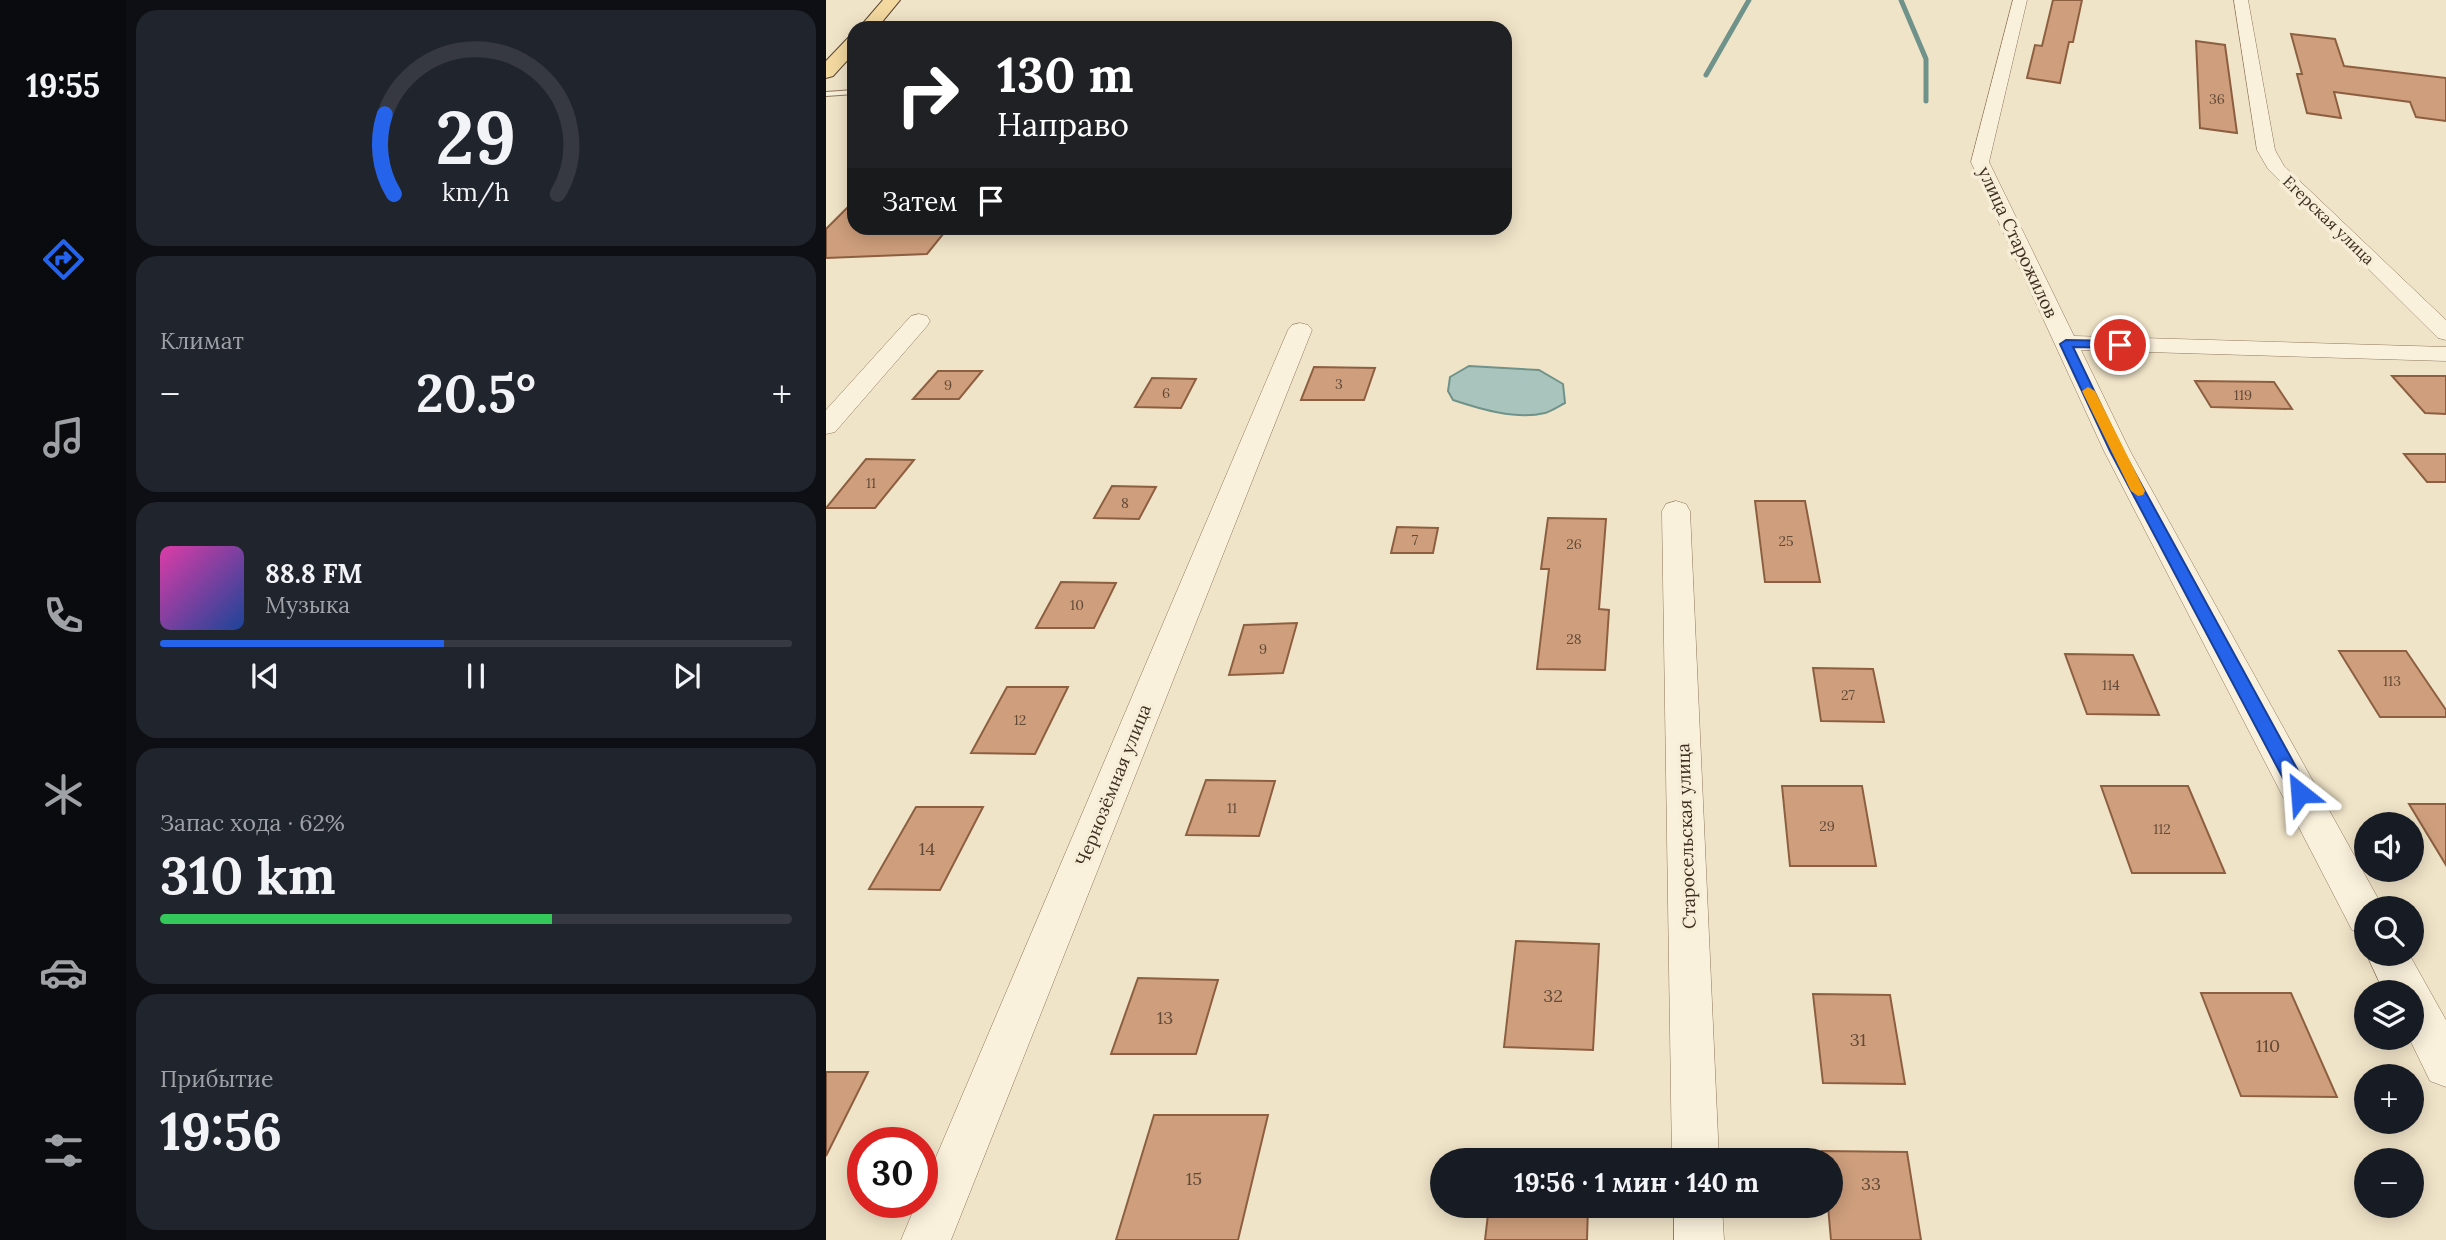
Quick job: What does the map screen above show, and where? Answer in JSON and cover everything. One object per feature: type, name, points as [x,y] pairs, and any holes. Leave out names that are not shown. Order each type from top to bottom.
[{"type":"main road","points":[[874,21],[892,0]]},
{"type":"main road","points":[[826,72],[847,50]]},
{"type":"street","name":"улица Старожилов","points":[[2020,0],[1980,162],[2117,451],[2355,896]]},
{"type":"street","name":"Егерская улица","points":[[2241,0],[2266,150],[2277,169],[2446,333]]},
{"type":"street","points":[[826,426],[919,321]]},
{"type":"street","name":"Чернозёмная улица","points":[[926,1240],[1300,330]]},
{"type":"street","points":[[2066,344],[2446,354]]},
{"type":"street","name":"Старосельская улица","points":[[1676,511],[1696,1148]]},
{"type":"street","points":[[2424,1023],[2446,1065]]},
{"type":"street","points":[[1698,1218],[1699,1240]]},
{"type":"lane","points":[[826,94],[847,92]]},
{"type":"water","points":[[1469,366],[1539,370],[1563,384],[1565,403],[1545,413],[1522,415],[1486,410],[1453,400],[1448,391],[1450,377]]},
{"type":"building","points":[[2053,0],[2082,0],[2060,83],[2027,78],[2035,45],[2042,46]]},
{"type":"building","points":[[2291,34],[2335,39],[2344,66],[2446,78],[2446,121],[2416,117],[2410,102],[2334,92],[2341,118],[2307,113],[2297,74],[2302,74]]},
{"type":"building","points":[[2196,41],[2225,45],[2237,133],[2200,128]]},
{"type":"building","points":[[847,208],[847,235],[942,235],[927,254],[826,258],[826,229]]},
{"type":"building","points":[[1314,367],[1375,368],[1364,400],[1301,400]]},
{"type":"building","points":[[938,371],[982,371],[959,399],[913,399]]},
{"type":"building","points":[[2392,376],[2446,376],[2446,414],[2425,413]]},
{"type":"building","points":[[1152,378],[1196,379],[1181,408],[1135,407]]},
{"type":"building","points":[[2195,381],[2274,382],[2292,409],[2211,407]]},
{"type":"building","points":[[2404,454],[2446,454],[2446,482],[2427,482]]},
{"type":"building","points":[[866,459],[914,460],[875,508],[826,508]]},
{"type":"building","points":[[1112,486],[1156,487],[1139,519],[1094,518]]},
{"type":"building","points":[[1755,501],[1805,501],[1820,582],[1765,582]]},
{"type":"building","points":[[1548,518],[1606,519],[1599,609],[1609,610],[1605,670],[1537,669],[1549,569],[1541,569]]},
{"type":"building","points":[[1397,527],[1438,528],[1433,553],[1391,553]]},
{"type":"building","points":[[1061,582],[1116,583],[1094,628],[1036,628]]},
{"type":"building","points":[[1297,623],[1283,673],[1229,675],[1244,625]]},
{"type":"building","points":[[2339,651],[2406,651],[2446,710],[2446,717],[2380,717]]},
{"type":"building","points":[[2065,654],[2133,655],[2159,715],[2087,714]]},
{"type":"building","points":[[1813,668],[1873,669],[1884,722],[1821,721]]},
{"type":"building","points":[[1007,687],[1068,687],[1035,754],[971,753]]},
{"type":"building","points":[[1206,780],[1275,781],[1259,836],[1186,835]]},
{"type":"building","points":[[1782,786],[1862,786],[1876,866],[1790,866]]},
{"type":"building","points":[[2101,786],[2188,786],[2225,873],[2132,873]]},
{"type":"building","points":[[2409,804],[2446,804],[2446,865],[2424,829],[2424,812],[2414,812]]},
{"type":"building","points":[[916,807],[983,807],[940,890],[869,889]]},
{"type":"building","points":[[1516,941],[1599,944],[1593,1050],[1504,1047]]},
{"type":"building","points":[[1138,978],[1218,980],[1196,1054],[1111,1054]]},
{"type":"building","points":[[2201,993],[2291,993],[2337,1097],[2241,1096]]},
{"type":"building","points":[[1813,994],[1890,995],[1905,1084],[1823,1083]]},
{"type":"building","points":[[826,1072],[868,1072],[826,1156]]},
{"type":"building","points":[[1154,1115],[1268,1115],[1238,1240],[1116,1240]]},
{"type":"building","points":[[1843,1151],[1907,1152],[1921,1240],[1831,1240],[1829,1218],[1843,1218]]},
{"type":"building","points":[[1488,1218],[1588,1218],[1587,1240],[1485,1240]]},
{"type":"waterway","points":[[1706,75],[1749,0]]},
{"type":"waterway","points":[[1901,0],[1926,59],[1926,101]]},
{"type":"slow traffic","points":[[2088,391],[2138,491]]},
{"type":"route","points":[[2120,345],[2066,344],[2117,451],[2300,793]]}]
